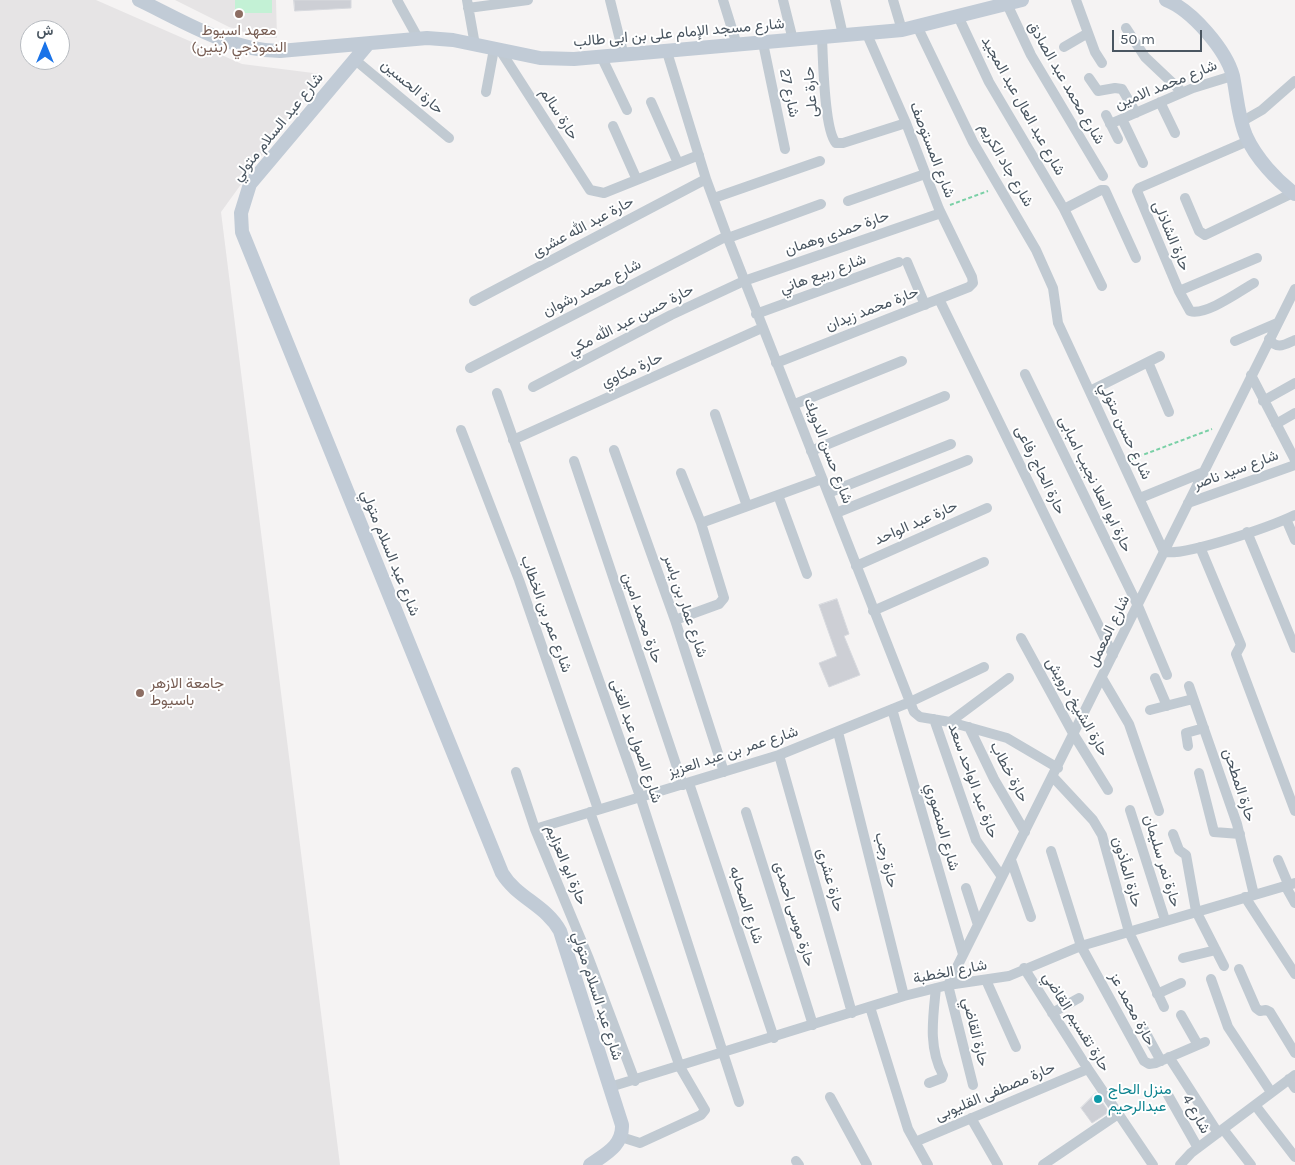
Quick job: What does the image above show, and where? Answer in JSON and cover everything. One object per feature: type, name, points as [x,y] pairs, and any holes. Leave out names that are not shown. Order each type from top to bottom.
[{"type":"street","name":"شارع مسجد الإمام على بن ابى طالب","points":[[139,0],[223,39],[246,47],[280,51],[418,38],[440,38],[540,58],[602,58],[902,30],[1022,0]]},
{"type":"street","points":[[397,0],[418,38]]},
{"type":"street","points":[[475,44],[468,4],[528,0]]},
{"type":"street","points":[[610,0],[624,56]]},
{"type":"street","points":[[723,0],[737,45]]},
{"type":"street","points":[[783,0],[794,40]]},
{"type":"street","points":[[835,0],[843,35]]},
{"type":"street","points":[[893,0],[902,30]]},
{"type":"street","points":[[1076,0],[1088,34],[1102,63]]},
{"type":"street","points":[[1166,0],[1188,13],[1226,58],[1232,76],[1241,122],[1248,141],[1264,164],[1294,193],[1205,234],[1199,231],[1185,198]]},
{"type":"street","name":"شارع محمد عبد الصادق","points":[[1007,4],[1031,55],[1102,176]]},
{"type":"street","name":"شارع عبد العال عبد المجيد","points":[[958,16],[989,82],[1064,209],[1102,286]]},
{"type":"street","name":"شارع جاد الكريم","points":[[917,26],[973,142],[1025,229],[1051,283],[1058,323]]},
{"type":"street","points":[[1126,28],[1145,56],[1182,92]]},
{"type":"street","name":"شارع المستوصف","points":[[866,32],[906,123],[940,211],[972,277]]},
{"type":"street","points":[[1064,47],[1088,34]]},
{"type":"street","name":"حارة على","points":[[822,37],[832,139],[836,143],[843,143],[906,123]]},
{"type":"street","name":"شارع 27","points":[[763,43],[785,149]]},
{"type":"street","name":"شارع عبد السلام متولي","points":[[368,44],[250,184],[241,213],[242,232],[502,873],[518,893],[546,912],[560,931],[622,1125],[621,1137]]},
{"type":"street","points":[[486,92],[497,49]]},
{"type":"street","name":"حارة سالم","points":[[497,49],[590,190],[604,193],[637,180]]},
{"type":"street","name":"شارع حسن الدويك","points":[[667,52],[706,179],[756,314],[795,404],[811,451],[873,611],[917,715],[969,727],[1019,743],[1055,772]]},
{"type":"street","points":[[602,58],[627,110]]},
{"type":"street","name":"حارة الحسين","points":[[354,59],[449,138]]},
{"type":"street","name":"شارع محمد الامين","points":[[1118,139],[1108,119],[1122,119],[1182,92],[1232,76]]},
{"type":"street","points":[[1089,78],[1098,92],[1115,88],[1122,89],[1136,113]]},
{"type":"street","points":[[1241,122],[1262,110],[1295,81]]},
{"type":"street","points":[[651,102],[678,163]]},
{"type":"street","points":[[1160,102],[1175,133]]},
{"type":"street","points":[[1122,119],[1143,163]]},
{"type":"street","points":[[613,126],[637,180],[699,155]]},
{"type":"street","name":"حارة الشاذلى","points":[[1248,141],[1137,189],[1137,194],[1179,291],[1190,311],[1196,312],[1220,303],[1254,283]]},
{"type":"street","points":[[714,198],[820,161]]},
{"type":"street","points":[[848,201],[925,174]]},
{"type":"street","name":"حارة عبد الله عشرى","points":[[474,301],[706,179]]},
{"type":"street","points":[[1064,209],[1100,190],[1104,190],[1136,258]]},
{"type":"street","name":"شارع محمد رشوان","points":[[470,368],[727,237],[821,204]]},
{"type":"street","name":"حارة حمدى وهمان","points":[[744,281],[940,211]]},
{"type":"street","points":[[1179,291],[1257,258]]},
{"type":"street","name":"شارع ربيع هاني","points":[[756,314],[903,262],[925,304]]},
{"type":"street","name":"حارة محمد زيدان","points":[[776,362],[969,288],[973,283],[972,277]]},
{"type":"street","name":"حارة حسن عبد الله مكي","points":[[533,387],[671,315],[744,281]]},
{"type":"street","name":"شارع المعمل","points":[[948,985],[1295,289]]},
{"type":"street","name":"حارة الحاج رفاعى","points":[[939,299],[1114,655]]},
{"type":"street","name":"شارع حسن متولي","points":[[1058,323],[1164,552]]},
{"type":"street","points":[[1234,341],[1277,323]]},
{"type":"street","name":"حارة مكاوي","points":[[513,440],[762,328]]},
{"type":"street","points":[[1269,339],[1273,345],[1278,347],[1295,340]]},
{"type":"street","points":[[1090,391],[1160,356]]},
{"type":"street","points":[[795,404],[902,362]]},
{"type":"street","points":[[1148,362],[1170,412]]},
{"type":"street","name":"حارة ابو العلا نجيب امبابى","points":[[1025,374],[1138,606],[1168,675]]},
{"type":"street","points":[[1251,375],[1295,460]]},
{"type":"street","points":[[1263,401],[1295,383]]},
{"type":"street","name":"شارع الصول عبد الغنى","points":[[496,393],[640,796],[724,1053],[738,1102]]},
{"type":"street","points":[[811,451],[945,396]]},
{"type":"street","points":[[1276,424],[1295,413]]},
{"type":"street","points":[[715,414],[747,506]]},
{"type":"street","name":"شارع عمر بن الخطاب","points":[[461,430],[519,580],[680,1067],[705,1107],[704,1113],[640,1143],[621,1137]]},
{"type":"street","points":[[828,493],[951,444]]},
{"type":"street","name":"شارع عمار بن ياسر","points":[[614,450],[675,620],[724,772]]},
{"type":"street","points":[[836,513],[968,460]]},
{"type":"street","name":"حارة محمد امين","points":[[574,461],[686,784]]},
{"type":"street","name":"شارع سيد ناصر","points":[[1188,503],[1295,465]]},
{"type":"street","points":[[1140,498],[1204,472]]},
{"type":"street","points":[[675,620],[719,604],[724,598],[701,523],[681,473]]},
{"type":"street","points":[[701,523],[822,479]]},
{"type":"street","points":[[778,495],[807,574]]},
{"type":"street","name":"حارة عبد الواحد","points":[[856,566],[987,508]]},
{"type":"street","points":[[1164,552],[1200,547],[1291,517],[1295,540]]},
{"type":"street","points":[[1248,532],[1295,648]]},
{"type":"street","points":[[1200,547],[1241,645],[1236,654],[1295,811]]},
{"type":"street","points":[[873,611],[984,562]]},
{"type":"street","name":"حارة الشيخ درويش","points":[[1021,638],[1074,735],[1108,790]]},
{"type":"street","name":"شارع عمر بن عبد العزيز","points":[[535,829],[778,755],[910,702],[984,667]]},
{"type":"street","points":[[950,722],[1009,678]]},
{"type":"street","points":[[1102,678],[1128,724],[1159,811]]},
{"type":"street","points":[[1156,678],[1167,706]]},
{"type":"street","name":"حارة المطحن","points":[[1189,686],[1240,834],[1250,896],[1278,949],[1295,974]]},
{"type":"street","points":[[1150,710],[1193,698]]},
{"type":"street","name":"شارع المنصوري","points":[[892,709],[963,954]]},
{"type":"street","name":"حارة عبد الواحد سعد","points":[[934,719],[976,840],[1002,877]]},
{"type":"street","name":"حارة خطاب","points":[[969,727],[994,779],[1025,832]]},
{"type":"street","points":[[1188,746],[1186,733],[1204,728]]},
{"type":"street","name":"حارة رجب","points":[[838,732],[904,996]]},
{"type":"street","name":"حارة عشرى","points":[[778,755],[852,1013]]},
{"type":"street","name":"حارة ابو العزايم","points":[[516,772],[535,829],[589,959],[635,1081]]},
{"type":"street","name":"حارة المأذون","points":[[1055,772],[1093,820],[1102,835],[1128,932],[1156,994],[1164,1007]]},
{"type":"street","points":[[1199,773],[1214,832],[1240,834]]},
{"type":"street","name":"شارع الصحابه","points":[[686,784],[774,1038]]},
{"type":"street","name":"حارة نمر سليمان","points":[[1130,810],[1165,920]]},
{"type":"street","name":"حارة موسى احمدى","points":[[746,812],[813,1025]]},
{"type":"street","points":[[1173,834],[1179,850],[1186,855],[1196,911],[1224,966]]},
{"type":"street","points":[[1051,852],[1081,946]]},
{"type":"street","points":[[1011,860],[1031,917]]},
{"type":"street","points":[[1278,860],[1290,885],[1295,904]]},
{"type":"street","name":"شارع الخطبة","points":[[610,1087],[774,1038],[904,996],[948,985],[1008,976],[1081,946],[1290,885]]},
{"type":"street","points":[[966,888],[978,925]]},
{"type":"street","name":"حارة محمد عز","points":[[1081,946],[1144,1061],[1152,1064],[1201,1043],[1182,1014]]},
{"type":"street","points":[[1183,958],[1216,950]]},
{"type":"street","name":"حارة تقسيم القاضي","points":[[1024,968],[1088,1069],[1153,1165]]},
{"type":"street","points":[[1239,969],[1256,1008],[1260,1011],[1266,1010],[1270,1012],[1295,1053]]},
{"type":"street","points":[[1211,979],[1228,1027],[1271,1092]]},
{"type":"street","points":[[986,980],[1016,1047]]},
{"type":"street","points":[[1156,994],[1181,983]]},
{"type":"street","name":"حارة القاضي","points":[[948,985],[973,1085]]},
{"type":"street","points":[[929,1083],[942,1078],[943,1075],[936,1060],[932,1040],[936,988]]},
{"type":"street","points":[[1052,1012],[1079,998]]},
{"type":"street","points":[[870,1007],[901,1112],[914,1142],[928,1165]]},
{"type":"street","points":[[1142,1028],[1165,1059]]},
{"type":"street","name":"حارة محمد عز","points":[[1165,1059],[1221,1131],[1251,1165]]},
{"type":"street","name":"حارة مصطفى القليوبى","points":[[914,1142],[1088,1069]]},
{"type":"street","points":[[1180,1165],[1198,1148],[1271,1092],[1293,1081]]},
{"type":"street","name":"شارع 4","points":[[1168,1095],[1198,1148]]},
{"type":"street","points":[[830,1097],[867,1165]]},
{"type":"street","points":[[1255,1105],[1295,1157]]},
{"type":"street","points":[[1043,1165],[1118,1114]]},
{"type":"street","points":[[970,1118],[998,1165]]},
{"type":"street","points":[[590,1165],[616,1146],[621,1137]]},
{"type":"path","points":[[940,211],[999,186]]},
{"type":"path","points":[[1123,463],[1227,424]]},
{"type":"shaded area","name":"جامعة الازهر باسيوط","points":[[0,0],[96,0],[242,64],[321,74],[221,212],[340,1165],[0,1165]]},
{"type":"shaded area","name":"معهد اسيوط النموذجي (بنين)","points":[[175,0],[276,0],[277,38],[259,37],[229,27]]},
{"type":"green space","points":[[235,0],[272,0],[272,13],[235,13]]},
{"type":"building","points":[[294,0],[351,0],[351,8],[295,11]]},
{"type":"building","points":[[837,599],[849,634],[844,636],[860,675],[829,687],[819,663],[837,656],[819,605]]},
{"type":"building","name":"منزل الحاج عبدالرحيم","points":[[1096,1093],[1109,1112],[1092,1123],[1081,1108]]},
{"type":"place","name":"معهد اسيوط النموذجي (بنين)","points":[[239,14]]},
{"type":"place","name":"جامعة الازهر باسيوط","points":[[140,693]]},
{"type":"place","name":"منزل الحاج عبدالرحيم","points":[[1098,1099]]}]
